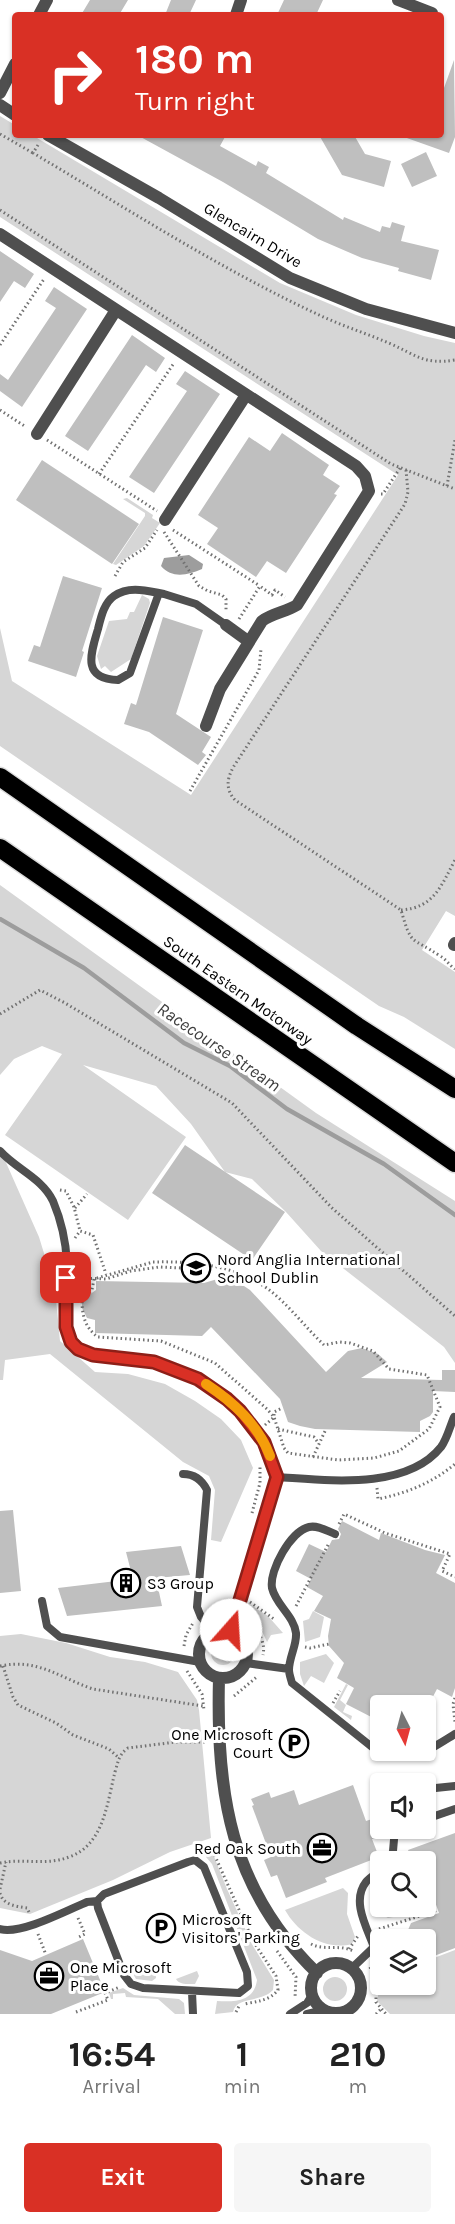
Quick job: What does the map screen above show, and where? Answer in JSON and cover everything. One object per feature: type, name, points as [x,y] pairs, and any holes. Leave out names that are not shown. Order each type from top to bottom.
[{"type":"highway","points":[[0,777],[357,1026],[455,1089]]},
{"type":"highway","name":"South Eastern Motorway","points":[[0,849],[455,1163]]},
{"type":"street","points":[[398,0],[427,12]]},
{"type":"street","points":[[0,93],[12,70]]},
{"type":"street","name":"Glencairn Drive","points":[[53,138],[159,198],[290,278],[366,309],[455,333]]},
{"type":"street","points":[[0,234],[51,268],[117,304],[182,352],[356,466],[365,476],[369,491],[297,605],[290,610],[270,615],[262,621],[220,689],[206,726]]},
{"type":"street","points":[[37,434],[117,304]]},
{"type":"street","points":[[163,523],[246,394]]},
{"type":"street","points":[[226,625],[248,641]]},
{"type":"street","points":[[231,1630],[238,1634],[247,1647],[246,1663],[235,1675],[219,1678],[207,1672],[200,1662],[202,1641],[214,1632],[231,1630]]},
{"type":"street","points":[[219,1678],[218,1721],[222,1782],[238,1850],[255,1893],[272,1922],[286,1941],[317,1973]]},
{"type":"street","points":[[334,1964],[341,1964],[351,1969],[357,1975],[361,1988],[358,2010],[336,2013],[319,2006],[312,1995],[312,1984],[317,1973],[321,1968],[334,1964]]},
{"type":"lane","points":[[159,593],[130,673],[118,680],[101,677],[94,671],[90,657],[108,602],[116,595],[141,589],[159,593],[196,604],[226,625]]},
{"type":"lane","points":[[0,1151],[40,1184],[51,1198],[62,1230],[65,1250],[66,1327],[71,1342],[78,1349],[93,1355],[142,1359],[179,1370],[198,1379],[227,1399],[258,1431],[270,1454],[277,1477],[231,1630]]},
{"type":"lane","points":[[277,1477],[357,1480],[405,1472],[425,1461],[442,1445],[454,1417]]},
{"type":"lane","points":[[183,1474],[190,1474],[199,1479],[207,1491],[197,1609],[214,1632]]},
{"type":"lane","points":[[335,1534],[316,1527],[300,1530],[291,1538],[274,1571],[272,1587],[276,1600],[296,1633],[289,1669],[292,1683],[377,1751],[401,1757],[423,1754],[455,1734]]},
{"type":"lane","points":[[42,1601],[47,1626],[60,1637],[200,1662]]},
{"type":"lane","points":[[246,1663],[289,1669]]},
{"type":"lane","points":[[436,1788],[455,1786]]},
{"type":"lane","points":[[436,1816],[455,1809]]},
{"type":"lane","points":[[0,1929],[8,1931],[21,1929],[87,1902],[97,1901],[104,1894],[195,1860],[202,1864],[249,1980],[246,1989],[238,1993],[192,1992],[143,1988],[130,1983],[124,1975],[97,1901]]},
{"type":"lane","points":[[370,1879],[366,1882],[361,1895],[361,1911],[370,1935]]},
{"type":"lane","points":[[351,1969],[370,1952]]},
{"type":"lane","points":[[192,1992],[193,2014]]},
{"type":"lane","points":[[290,2014],[307,2003],[312,1995]]},
{"type":"lane","points":[[307,2014],[324,2010]]},
{"type":"path","points":[[0,134],[185,244],[305,309],[390,344],[418,359],[455,360]]},
{"type":"path","points":[[33,153],[39,144]]},
{"type":"path","points":[[0,210],[400,468],[455,489]]},
{"type":"path","points":[[0,345],[51,268]]},
{"type":"path","points":[[117,304],[123,290]]},
{"type":"path","points":[[99,474],[182,352]]},
{"type":"path","points":[[0,410],[158,512],[163,523],[260,586]]},
{"type":"path","points":[[447,486],[455,440]]},
{"type":"path","points":[[376,492],[383,494],[400,468]]},
{"type":"path","points":[[406,470],[408,492],[405,504],[234,766],[227,782],[235,800],[401,910],[408,934],[413,940],[440,955],[455,969]]},
{"type":"path","points":[[115,576],[123,562],[146,548],[163,523]]},
{"type":"path","points":[[401,910],[420,907],[433,898],[455,860]]},
{"type":"path","points":[[0,1014],[40,990],[232,1103],[332,1208],[455,1316]]},
{"type":"path","points":[[74,1209],[87,1194]]},
{"type":"path","points":[[65,1250],[80,1231],[93,1235],[106,1274]]},
{"type":"path","points":[[94,1279],[153,1262],[188,1262],[239,1273],[269,1290],[324,1345],[339,1342],[350,1343],[373,1351],[389,1369],[427,1375],[440,1407],[429,1429],[399,1451],[364,1460],[338,1460],[288,1453],[284,1448],[274,1417],[274,1412],[282,1408]]},
{"type":"path","points":[[66,1278],[110,1278],[131,1271],[159,1267],[205,1269]]},
{"type":"path","points":[[94,1279],[92,1290],[82,1300],[82,1315],[94,1334],[98,1337],[160,1341],[215,1363],[274,1417]]},
{"type":"path","points":[[258,1431],[274,1417]]},
{"type":"path","points":[[278,1429],[314,1437],[319,1444]]},
{"type":"path","points":[[312,1457],[326,1429]]},
{"type":"path","points":[[376,1483],[378,1499],[396,1496],[413,1491],[436,1479],[455,1464]]},
{"type":"path","points":[[250,1522],[260,1483],[260,1466]]},
{"type":"path","points":[[289,1618],[344,1514],[385,1533],[455,1556]]},
{"type":"path","points":[[450,1554],[442,1571],[455,1577]]},
{"type":"path","points":[[248,1600],[277,1621]]},
{"type":"path","points":[[184,1646],[186,1635],[202,1616],[225,1608]]},
{"type":"path","points":[[202,1616],[221,1613],[236,1616],[250,1622],[259,1634],[264,1650],[257,1677],[236,1693],[232,1703]]},
{"type":"path","points":[[119,1758],[110,1749],[73,1735],[49,1719],[18,1705],[1,1665],[28,1664],[44,1667],[93,1689],[204,1706]]},
{"type":"path","points":[[183,1667],[202,1694],[204,1713]]},
{"type":"path","points":[[455,1698],[453,1715],[455,1722]]},
{"type":"path","points":[[206,1734],[208,1750]]},
{"type":"path","points":[[0,1863],[52,1863],[83,1851],[92,1842],[101,1826],[119,1758],[123,1751],[134,1746],[207,1742]]},
{"type":"path","points":[[6,1862],[0,1891],[4,1901],[27,1908],[30,1914]]},
{"type":"path","points":[[304,1940],[320,1948],[351,1950],[356,1937],[416,1917]]},
{"type":"path","points":[[39,1939],[46,1954]]},
{"type":"path","points":[[274,1946],[296,1977],[296,1988]]},
{"type":"path","points":[[76,2012],[108,2000],[105,1993],[130,1983]]},
{"type":"path","points":[[376,1995],[376,2002],[386,2014]]},
{"type":"path","points":[[376,2014],[381,2009]]},
{"type":"shaded area","points":[[0,116],[12,123],[12,138],[37,138],[280,283],[356,315],[455,343],[455,916],[446,911],[422,950],[455,972],[455,1049],[404,1017],[379,1006],[0,746],[0,628],[12,681],[191,795],[398,475],[0,217]]},
{"type":"shaded area","points":[[127,498],[153,515],[152,518],[160,523],[144,546],[116,565],[113,564],[145,516],[145,513],[123,499]]},
{"type":"shaded area","points":[[189,555],[203,564],[202,569],[186,574],[175,574],[161,566],[164,558]]},
{"type":"shaded area","points":[[142,595],[149,599],[150,603],[131,659],[111,672],[105,666],[101,669],[97,656],[109,621],[127,619],[130,612],[134,612]]},
{"type":"shaded area","points":[[0,885],[316,1113],[455,1201],[455,1363],[444,1347],[321,1251],[252,1179],[225,1172],[191,1124],[156,1086],[83,1065],[186,1137],[128,1220],[5,1135],[62,1054],[42,1046],[14,1059],[0,1075]]},
{"type":"shaded area","points":[[0,1149],[39,1237],[55,1289],[60,1341],[95,1372],[128,1374],[165,1384],[221,1419],[241,1440],[253,1468],[221,1542],[211,1540],[215,1490],[209,1476],[183,1462],[50,1354],[5,1360],[3,1380],[0,1380]]},
{"type":"shaded area","points":[[248,1603],[268,1616],[283,1633],[271,1635],[267,1642],[260,1627],[246,1611]]},
{"type":"shaded area","points":[[313,1611],[324,1617],[320,1637],[305,1642],[303,1621],[309,1619]]},
{"type":"shaded area","points":[[21,1634],[66,1643],[110,1657],[145,1662],[178,1672],[197,1700],[199,1710],[211,1838],[170,1852],[113,1880],[30,1914],[0,1908],[0,1636]]},
{"type":"shaded area","points":[[223,1641],[228,1642],[234,1648],[234,1658],[228,1664],[223,1665],[218,1664],[212,1658],[211,1653],[212,1648],[218,1642]]},
{"type":"shaded area","points":[[326,1654],[334,1663],[324,1683],[311,1676],[304,1686],[300,1674],[300,1662]]},
{"type":"shaded area","points":[[346,1684],[348,1685],[340,1700],[346,1705],[343,1712],[352,1716],[351,1720],[334,1707]]},
{"type":"shaded area","points":[[206,1846],[213,1854],[253,1946],[274,1980],[273,1990],[268,1994],[244,2001],[235,2007],[233,2012],[215,2014],[217,2001],[237,2001],[248,1997],[257,1980],[212,1864],[206,1857]]},
{"type":"shaded area","points":[[343,1888],[348,1893],[347,1914],[355,1937],[352,1944],[332,1945],[313,1938],[297,1926],[285,1910]]},
{"type":"shaded area","points":[[455,1950],[455,2014],[390,2014],[377,2001],[378,1995],[436,1995],[436,1957]]},
{"type":"shaded area","points":[[143,1968],[145,1974],[155,1969],[156,1978],[152,1981],[136,1979],[132,1972]]},
{"type":"shaded area","points":[[197,1971],[199,1976],[195,1984],[182,1983],[176,1979]]},
{"type":"shaded area","points":[[335,1977],[344,1980],[347,1989],[344,1998],[335,2001],[326,1998],[323,1989],[326,1980]]},
{"type":"shaded area","points":[[123,1988],[134,1995],[179,1999],[184,2003],[185,2014],[175,2014],[158,1999],[126,1997],[125,1993],[113,1994],[113,1999],[111,1999],[109,1993]]},
{"type":"building","points":[[90,0],[128,0],[121,12],[83,12]]},
{"type":"building","points":[[171,0],[196,0],[190,12],[166,12]]},
{"type":"building","points":[[284,0],[323,0],[317,12],[278,12]]},
{"type":"building","points":[[454,60],[455,137],[449,153],[407,138],[444,138],[444,88]]},
{"type":"building","points":[[142,138],[224,138],[220,146],[256,166],[258,161],[269,167],[266,173],[343,220],[344,217],[380,232],[382,226],[390,228],[392,222],[405,226],[401,241],[439,250],[431,280],[362,258],[318,239],[223,182]]},
{"type":"building","points":[[321,138],[356,138],[365,154],[391,161],[384,187],[342,175]]},
{"type":"building","points":[[426,152],[437,176],[412,187],[401,164]]},
{"type":"building","points":[[0,251],[34,274],[25,288],[14,281],[0,302]]},
{"type":"building","points":[[54,287],[87,309],[22,407],[0,391],[0,374],[8,380],[56,308],[45,301]]},
{"type":"building","points":[[132,335],[165,358],[156,372],[146,365],[88,451],[65,436]]},
{"type":"building","points":[[185,371],[220,394],[154,493],[129,477],[187,391],[176,384]]},
{"type":"building","points":[[282,433],[329,465],[323,475],[340,486],[334,494],[337,495],[286,573],[267,561],[256,577],[207,544],[218,528],[198,515],[249,437],[270,451]]},
{"type":"building","points":[[42,460],[139,524],[112,564],[16,500]]},
{"type":"building","points":[[63,576],[102,588],[76,677],[28,661],[34,645],[40,647]]},
{"type":"building","points":[[163,617],[203,630],[176,714],[211,737],[202,752],[206,755],[198,765],[149,732],[124,724],[131,703],[136,705]]},
{"type":"building","points":[[185,1145],[285,1212],[252,1260],[152,1193]]},
{"type":"building","name":"Nord Anglia International School Dublin","points":[[221,1273],[250,1290],[326,1372],[348,1351],[362,1348],[378,1354],[387,1362],[361,1378],[442,1380],[442,1370],[455,1370],[455,1392],[433,1391],[433,1412],[420,1421],[420,1432],[315,1429],[300,1426],[288,1422],[280,1399],[211,1327],[202,1336],[95,1333],[95,1320],[87,1318],[82,1308],[82,1302],[96,1290],[96,1281],[204,1283],[221,1278]]},
{"type":"building","points":[[13,1510],[21,1591],[0,1593],[0,1511]]},
{"type":"building","points":[[342,1521],[379,1540],[381,1533],[445,1555],[436,1573],[455,1583],[455,1688],[452,1697],[437,1689],[434,1695],[370,1695],[370,1716],[346,1704],[354,1688],[337,1678],[344,1663],[329,1646],[331,1619],[314,1611],[323,1596],[307,1587],[311,1579],[296,1571],[309,1544],[326,1552],[332,1540],[339,1539],[341,1534],[338,1529]]},
{"type":"building","name":"S3 Group","points":[[181,1546],[190,1575],[156,1578],[162,1606],[67,1616],[58,1588],[133,1579],[126,1552]]},
{"type":"building","name":"Red Oak South","points":[[353,1785],[366,1821],[370,1820],[370,1839],[377,1851],[370,1851],[370,1860],[325,1878],[327,1882],[286,1898],[277,1875],[271,1877],[264,1860],[271,1857],[251,1799],[269,1792],[271,1798],[294,1790],[299,1805]]},
{"type":"building","points":[[455,1833],[455,1948],[436,1955],[436,1929],[408,1929],[411,1923],[428,1917],[436,1917],[439,1913],[436,1905],[436,1851],[408,1850]]},
{"type":"building","name":"One Microsoft Place","points":[[83,1939],[105,1992],[51,2014],[0,2014],[0,1950],[32,1961]]},
{"type":"waterway","name":"Racecourse Stream","points":[[0,919],[84,968],[184,1043],[230,1066],[287,1109],[384,1164],[455,1215]]},
{"type":"slow traffic","points":[[206,1384],[227,1399],[249,1420],[258,1431],[270,1456]]},
{"type":"place","name":"Nord Anglia International School Dublin","points":[[196,1268]]},
{"type":"place","name":"S3 Group","points":[[126,1583]]},
{"type":"place","name":"One Microsoft Court","points":[[294,1743]]},
{"type":"place","name":"Red Oak South","points":[[322,1848]]},
{"type":"place","name":"Microsoft Visitors' Parking","points":[[161,1928]]},
{"type":"place","name":"One Microsoft Place","points":[[49,1976]]},
{"type":"route","points":[[66,1278],[66,1327],[71,1342],[78,1349],[93,1355],[154,1362],[198,1379],[227,1399],[249,1420],[258,1431],[270,1454],[277,1477],[231,1630]]}]
